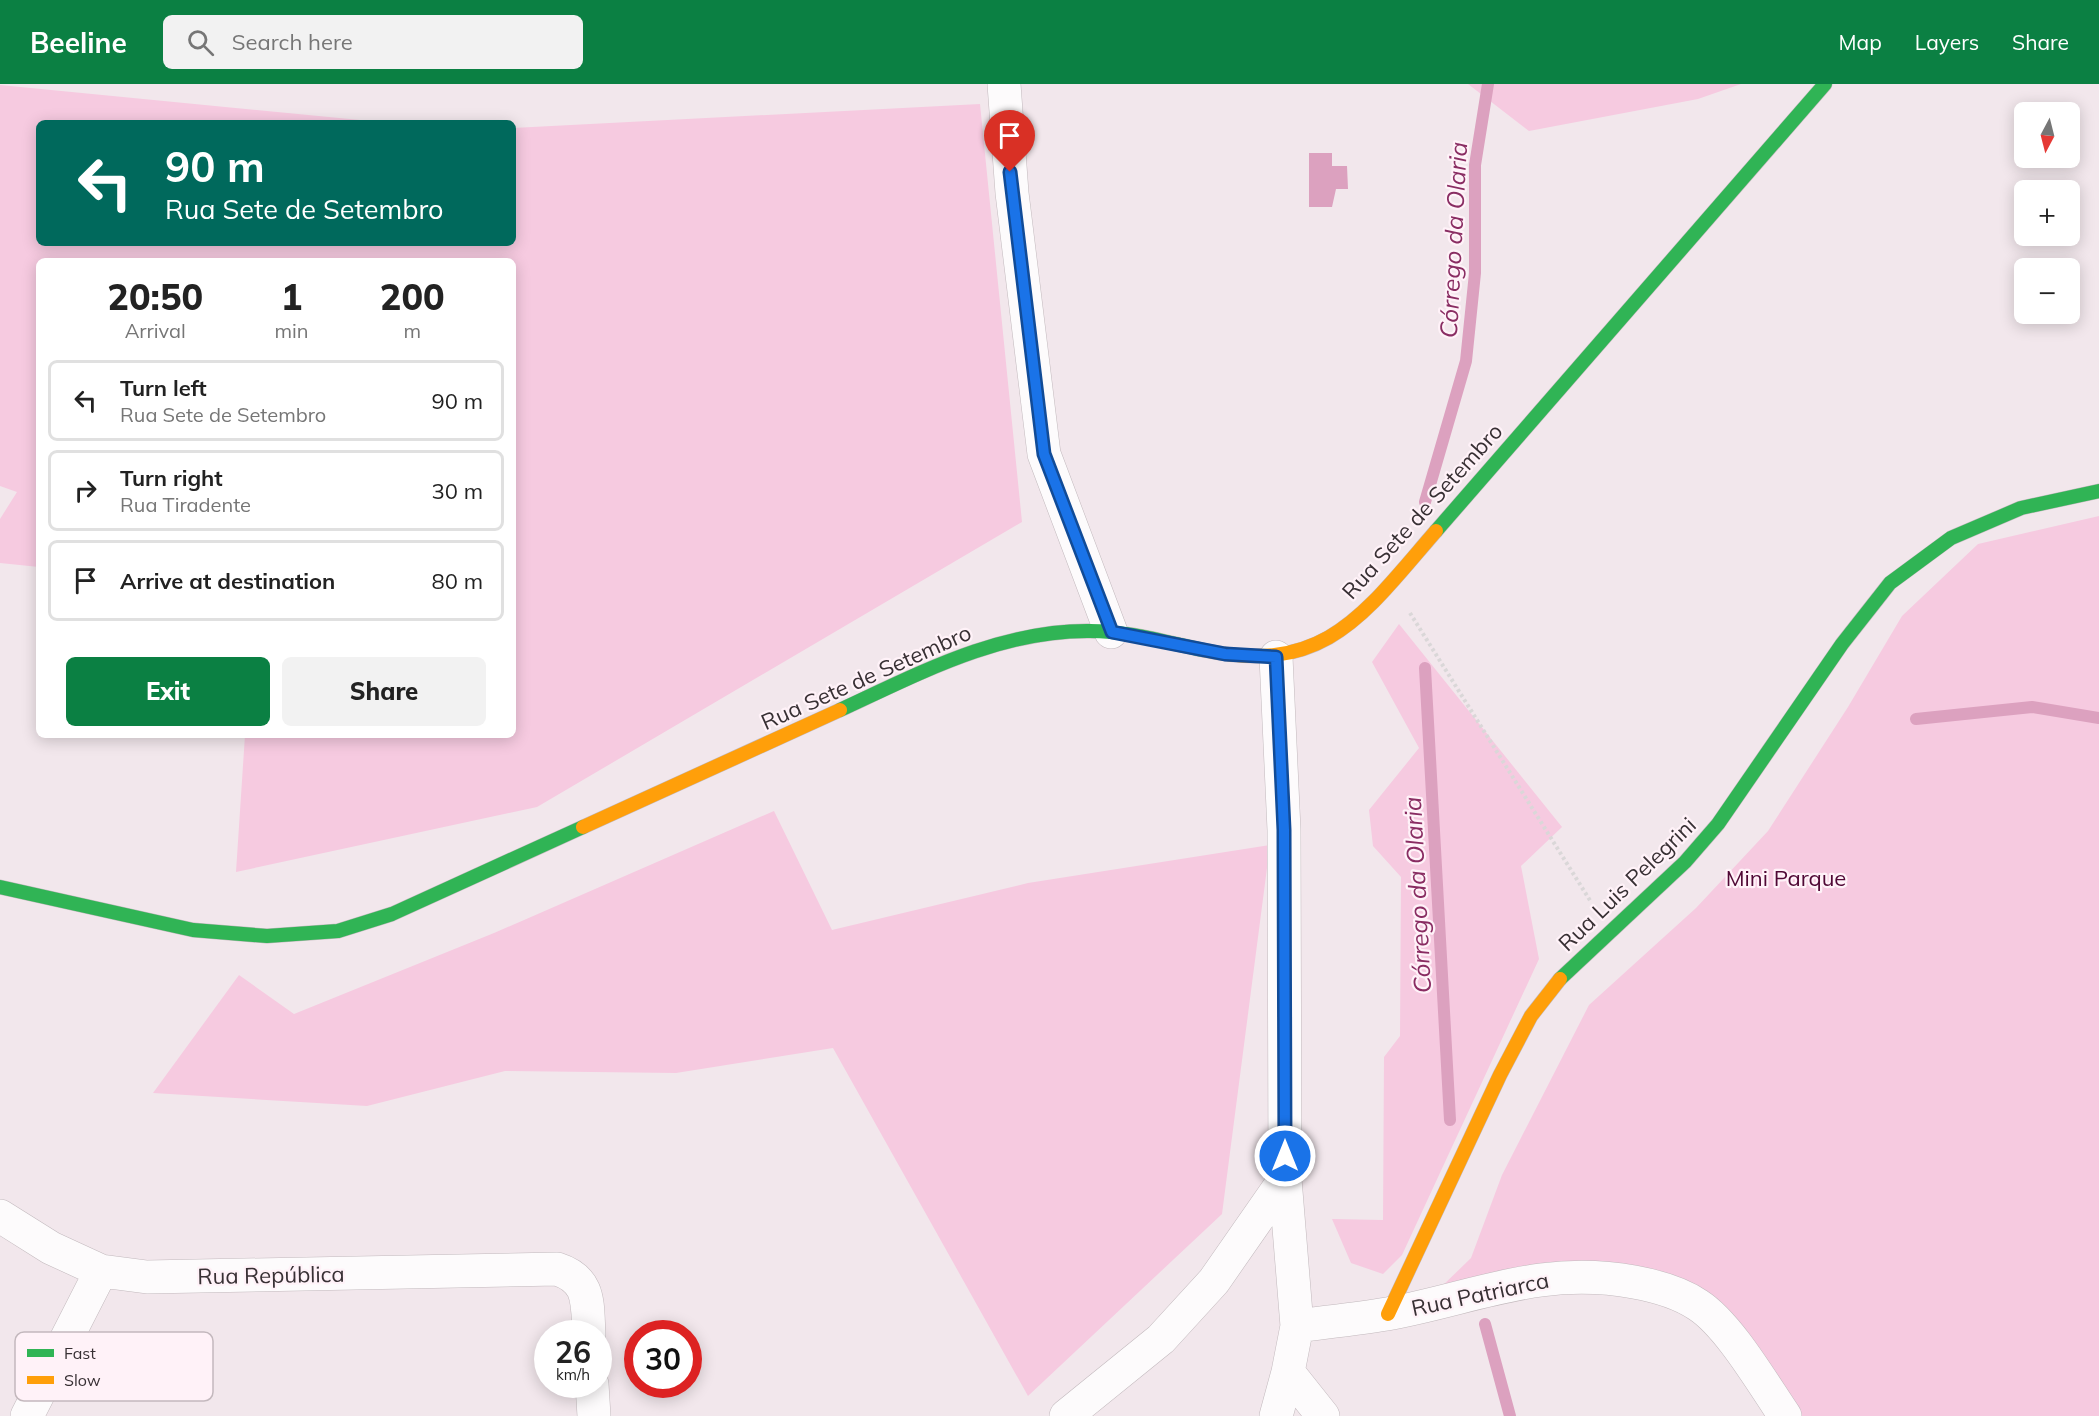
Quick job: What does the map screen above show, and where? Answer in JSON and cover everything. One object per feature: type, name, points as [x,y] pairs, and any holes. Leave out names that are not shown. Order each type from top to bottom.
[{"type":"street","points":[[1004,84],[1012,193],[1044,454],[1112,632]]},
{"type":"street","name":"Rua Sete de Setembro","points":[[0,887],[193,930],[267,936],[339,931],[392,914],[958,656],[1015,639],[1063,631],[1112,632],[1225,654],[1276,657],[1311,648],[1350,622],[1391,582],[1825,84]]},
{"type":"street","name":"Rua Luis Pelegrini","points":[[1388,1314],[1500,1075],[1531,1016],[1567,971],[1686,862],[1718,824],[1842,644],[1890,583],[1951,538],[2021,508],[2099,491]]},
{"type":"street","points":[[1276,657],[1284,830],[1285,1179],[1296,1326],[1288,1372],[1276,1416]]},
{"type":"street","points":[[1066,1416],[1168,1330],[1214,1281],[1285,1179]]},
{"type":"street","name":"Rua República","points":[[0,1216],[51,1248],[100,1271],[147,1277],[557,1269],[571,1274],[581,1284],[587,1296],[588,1320]]},
{"type":"street","points":[[69,1332],[100,1271]]},
{"type":"street","name":"Rua Patriarca","points":[[1296,1326],[1388,1314],[1494,1287],[1550,1277],[1616,1279],[1659,1286],[1699,1305],[1730,1337],[1785,1416]]},
{"type":"street","points":[[1288,1372],[1323,1416]]},
{"type":"street","points":[[593,1398],[594,1416]]},
{"type":"street","points":[[27,1416],[35,1401]]},
{"type":"path","points":[[1391,582],[1609,931]]},
{"type":"green space","points":[[1468,84],[1741,84],[1698,99],[1529,131]]},
{"type":"green space","points":[[0,85],[360,120],[36,120],[36,246],[516,246],[516,128],[980,104],[1022,522],[537,807],[236,872],[245,738],[516,738],[516,258],[36,258],[36,567],[0,563],[0,519],[17,492],[0,486]]},
{"type":"green space","name":"Mini Parque","points":[[2099,516],[2099,1416],[1797,1416],[1702,1289],[1548,1262],[1437,1291],[1471,1258],[1502,1175],[1589,1005],[1696,908],[1768,831],[1848,707],[1902,616],[1978,544]]},
{"type":"green space","points":[[1399,624],[1562,827],[1521,866],[1539,959],[1402,1255],[1383,1274],[1351,1263],[1332,1219],[1383,1220],[1384,1057],[1400,1036],[1401,877],[1373,846],[1369,810],[1419,748],[1372,662]]},
{"type":"green space","points":[[774,811],[832,930],[1028,883],[1270,845],[1222,1214],[1028,1396],[833,1048],[676,1073],[505,1071],[367,1106],[153,1093],[239,975],[294,1014],[494,933]]},
{"type":"shaded area","points":[[1309,153],[1332,153],[1332,166],[1347,166],[1348,189],[1336,189],[1332,207],[1309,207]]},
{"type":"waterway","name":"Córrego da Olaria","points":[[1425,502],[1466,361],[1475,273],[1475,165],[1488,84]]},
{"type":"waterway","name":"Córrego da Olaria","points":[[1425,668],[1450,1120]]},
{"type":"waterway","points":[[1916,719],[2032,707],[2099,718]]},
{"type":"waterway","name":"Córrego da Olaria","points":[[1485,1324],[1510,1416]]},
{"type":"traffic: fast","points":[[1436,531],[1825,84]]},
{"type":"traffic: fast","points":[[1560,979],[1685,862],[1718,824],[1842,644],[1890,583],[1951,538],[2021,508],[2099,491]]},
{"type":"traffic: fast","points":[[840,710],[961,656],[1024,638],[1057,633],[1104,631],[1203,650]]},
{"type":"traffic: fast","points":[[0,887],[193,930],[267,936],[338,931],[392,914],[583,827]]},
{"type":"traffic: slow","points":[[1203,650],[1245,656],[1281,654],[1311,646],[1338,632],[1362,612],[1386,589],[1436,531]]},
{"type":"traffic: slow","points":[[583,827],[840,710]]},
{"type":"traffic: slow","points":[[1388,1314],[1500,1075],[1531,1016],[1560,979]]},
{"type":"route","points":[[1010,172],[1044,454],[1112,632],[1225,654],[1276,657],[1284,830],[1285,1156]]}]
